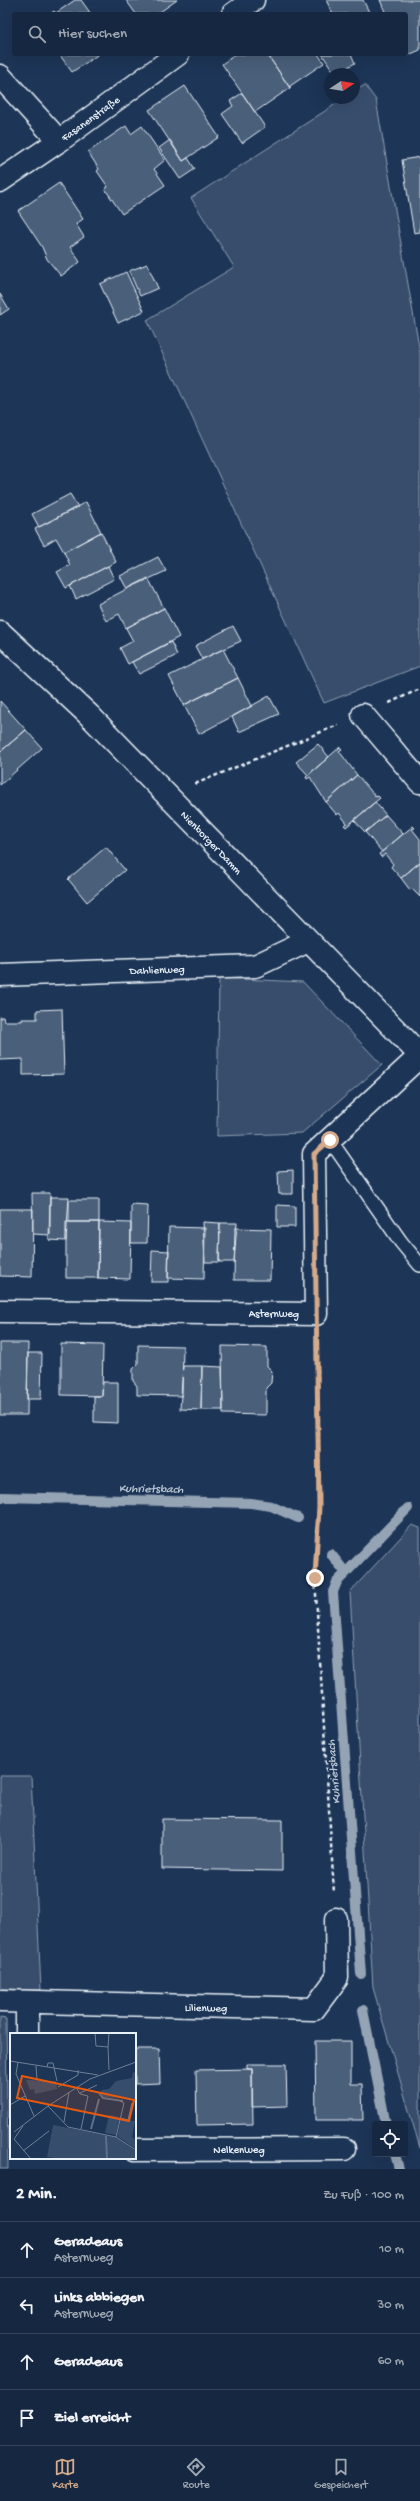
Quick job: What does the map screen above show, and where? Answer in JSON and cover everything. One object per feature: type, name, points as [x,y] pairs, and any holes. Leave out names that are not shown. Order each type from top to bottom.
[{"type":"street","points":[[236,12],[252,0]]},
{"type":"street","name":"Fasanenstraße","points":[[0,181],[59,141],[175,56]]},
{"type":"street","points":[[0,76],[59,141]]},
{"type":"street","name":"Nienborger Damm","points":[[0,632],[89,715],[420,1055]]},
{"type":"street","points":[[363,715],[420,782]]},
{"type":"street","name":"Dahlienweg","points":[[0,975],[255,966],[308,941]]},
{"type":"street","points":[[316,1314],[314,1154],[420,1055]]},
{"type":"street","name":"Asternweg","points":[[0,1311],[316,1314]]},
{"type":"street","name":"Lilienweg","points":[[0,2002],[314,2010],[337,1978],[336,1919]]},
{"type":"street","points":[[27,2002],[27,2033]]},
{"type":"street","name":"Nelkenweg","points":[[136,2150],[344,2149]]},
{"type":"lane","points":[[330,1140],[401,1242],[420,1265]]},
{"type":"path","points":[[167,795],[363,715]]},
{"type":"path","points":[[316,1314],[319,1506],[315,1578],[336,1919]]},
{"type":"shaded area","points":[[365,85],[376,100],[420,353],[420,666],[324,703],[147,320],[234,267],[191,198],[336,104],[360,104],[360,88]]},
{"type":"shaded area","points":[[219,978],[303,982],[382,1065],[302,1133],[217,1136]]},
{"type":"shaded area","points":[[412,1525],[420,1528],[420,2148],[373,1988],[350,1592]]},
{"type":"shaded area","points":[[0,1776],[31,1776],[41,1990],[0,1989]]},
{"type":"shaded area","points":[[0,2018],[6,2019],[8,2169],[0,2169]]},
{"type":"building","points":[[75,0],[81,0],[90,12],[57,12]]},
{"type":"building","points":[[126,0],[177,0],[160,12],[135,12]]},
{"type":"building","points":[[326,0],[363,0],[369,12],[332,12]]},
{"type":"building","points":[[380,0],[420,0],[420,50],[408,55],[408,12],[385,12]]},
{"type":"building","points":[[60,56],[96,56],[72,72]]},
{"type":"building","points":[[233,56],[268,56],[290,88],[255,112],[222,64]]},
{"type":"building","points":[[268,56],[319,56],[324,63],[290,86],[290,88]]},
{"type":"building","points":[[323,56],[352,56],[355,63],[346,68],[331,68]]},
{"type":"building","points":[[185,86],[219,137],[183,161],[149,110]]},
{"type":"building","points":[[242,93],[265,127],[242,143],[222,114],[233,106],[230,101]]},
{"type":"building","points":[[126,126],[131,134],[142,126],[165,160],[154,169],[165,185],[122,214],[105,189],[108,187],[97,171],[99,169],[88,152]]},
{"type":"building","points":[[170,140],[183,161],[188,158],[195,169],[180,179],[159,148]]},
{"type":"building","points":[[420,157],[420,232],[414,233],[402,160]]},
{"type":"building","points":[[59,183],[83,219],[76,224],[84,237],[70,247],[80,262],[61,276],[47,259],[42,247],[18,211]]},
{"type":"building","points":[[147,264],[158,288],[140,296],[129,271]]},
{"type":"building","points":[[126,272],[144,311],[118,323],[100,284]]},
{"type":"building","points":[[0,294],[9,309],[0,315]]},
{"type":"building","points":[[70,494],[78,507],[39,527],[32,514]]},
{"type":"building","points":[[86,502],[101,532],[64,552],[56,538],[44,545],[35,529]]},
{"type":"building","points":[[101,532],[116,562],[66,588],[57,572],[70,565],[64,552]]},
{"type":"building","points":[[158,557],[166,571],[127,589],[120,576]]},
{"type":"building","points":[[108,566],[114,579],[76,599],[70,586]]},
{"type":"building","points":[[148,578],[164,608],[126,628],[119,614],[106,621],[98,604]]},
{"type":"building","points":[[164,608],[179,637],[128,664],[120,648],[133,641],[126,628]]},
{"type":"building","points":[[233,626],[241,641],[202,659],[195,646]]},
{"type":"building","points":[[171,642],[177,655],[139,674],[132,662]]},
{"type":"building","points":[[223,649],[238,678],[184,705],[169,676]]},
{"type":"building","points":[[238,678],[252,706],[199,734],[184,705]]},
{"type":"building","points":[[269,696],[279,714],[239,732],[232,717]]},
{"type":"building","points":[[0,701],[26,730],[0,752]]},
{"type":"building","points":[[26,730],[42,748],[0,785],[0,752]]},
{"type":"building","points":[[318,744],[329,757],[308,775],[296,762]]},
{"type":"building","points":[[340,747],[342,749],[339,751],[357,775],[326,802],[310,777],[307,779],[306,777]]},
{"type":"building","points":[[357,775],[376,797],[378,796],[380,798],[346,827],[344,825],[347,823],[339,813],[337,815],[326,802]]},
{"type":"building","points":[[375,802],[386,815],[365,832],[354,820]]},
{"type":"building","points":[[386,815],[403,834],[382,852],[365,832]]},
{"type":"building","points":[[413,826],[415,828],[412,829],[420,839],[420,862],[401,878],[391,867],[393,864],[385,854],[381,857],[379,854]]},
{"type":"building","points":[[106,847],[125,870],[87,902],[68,879]]},
{"type":"building","points":[[420,862],[420,897],[412,889],[410,890],[401,878]]},
{"type":"building","points":[[62,1009],[64,1074],[23,1075],[23,1059],[0,1060],[0,1017],[3,1017],[4,1021],[22,1021],[22,1019],[37,1019],[37,1010]]},
{"type":"building","points":[[293,1170],[293,1194],[279,1194],[278,1171]]},
{"type":"building","points":[[32,1193],[50,1193],[50,1235],[33,1234]]},
{"type":"building","points":[[50,1197],[69,1197],[66,1241],[49,1240]]},
{"type":"building","points":[[69,1200],[99,1200],[99,1222],[69,1222]]},
{"type":"building","points":[[131,1204],[148,1205],[147,1243],[131,1243]]},
{"type":"building","points":[[277,1205],[295,1206],[295,1227],[277,1227]]},
{"type":"building","points":[[0,1209],[33,1209],[32,1277],[0,1276]]},
{"type":"building","points":[[66,1222],[99,1222],[98,1278],[66,1278]]},
{"type":"building","points":[[99,1222],[131,1223],[130,1279],[98,1278]]},
{"type":"building","points":[[203,1222],[220,1223],[219,1262],[205,1262]]},
{"type":"building","points":[[220,1223],[237,1223],[234,1262],[219,1262]]},
{"type":"building","points":[[169,1227],[205,1228],[204,1279],[168,1278]]},
{"type":"building","points":[[235,1228],[271,1229],[270,1280],[234,1280]]},
{"type":"building","points":[[152,1250],[169,1251],[168,1282],[151,1282]]},
{"type":"building","points":[[0,1343],[28,1343],[27,1415],[0,1415]]},
{"type":"building","points":[[61,1344],[103,1345],[102,1396],[61,1395]]},
{"type":"building","points":[[138,1345],[183,1346],[182,1396],[137,1395],[137,1386],[133,1381],[133,1369],[138,1364]]},
{"type":"building","points":[[222,1346],[267,1347],[267,1366],[272,1371],[271,1383],[266,1388],[266,1415],[223,1414]]},
{"type":"building","points":[[28,1353],[42,1353],[41,1399],[27,1399]]},
{"type":"building","points":[[183,1366],[202,1366],[201,1410],[180,1409]]},
{"type":"building","points":[[202,1366],[222,1367],[223,1410],[201,1410]]},
{"type":"building","points":[[103,1382],[118,1382],[118,1423],[94,1422],[94,1396],[102,1396]]},
{"type":"building","points":[[162,1819],[282,1820],[282,1871],[162,1869]]},
{"type":"building","points":[[315,2041],[351,2041],[351,2084],[362,2084],[363,2120],[316,2120]]},
{"type":"building","points":[[136,2049],[159,2049],[160,2083],[136,2084]]},
{"type":"building","points":[[247,2064],[286,2064],[287,2106],[252,2107],[252,2069],[247,2069]]},
{"type":"building","points":[[252,2069],[253,2124],[197,2125],[196,2070]]},
{"type":"waterway","name":"Kuhrietsbach","points":[[0,1497],[251,1503],[271,1506],[298,1518]]},
{"type":"waterway","name":"Kuhrietsbach","points":[[361,1974],[333,1592],[337,1582],[408,1508]]},
{"type":"waterway","name":"Kuhrietsbach","points":[[331,1554],[346,1573]]},
{"type":"waterway","name":"Kuhrietsbach","points":[[363,2010],[385,2121]]},
{"type":"waterway","name":"Kuhrietsbach","points":[[396,2157],[399,2169]]},
{"type":"route","points":[[315,1578],[319,1506],[314,1154],[330,1140]]}]
